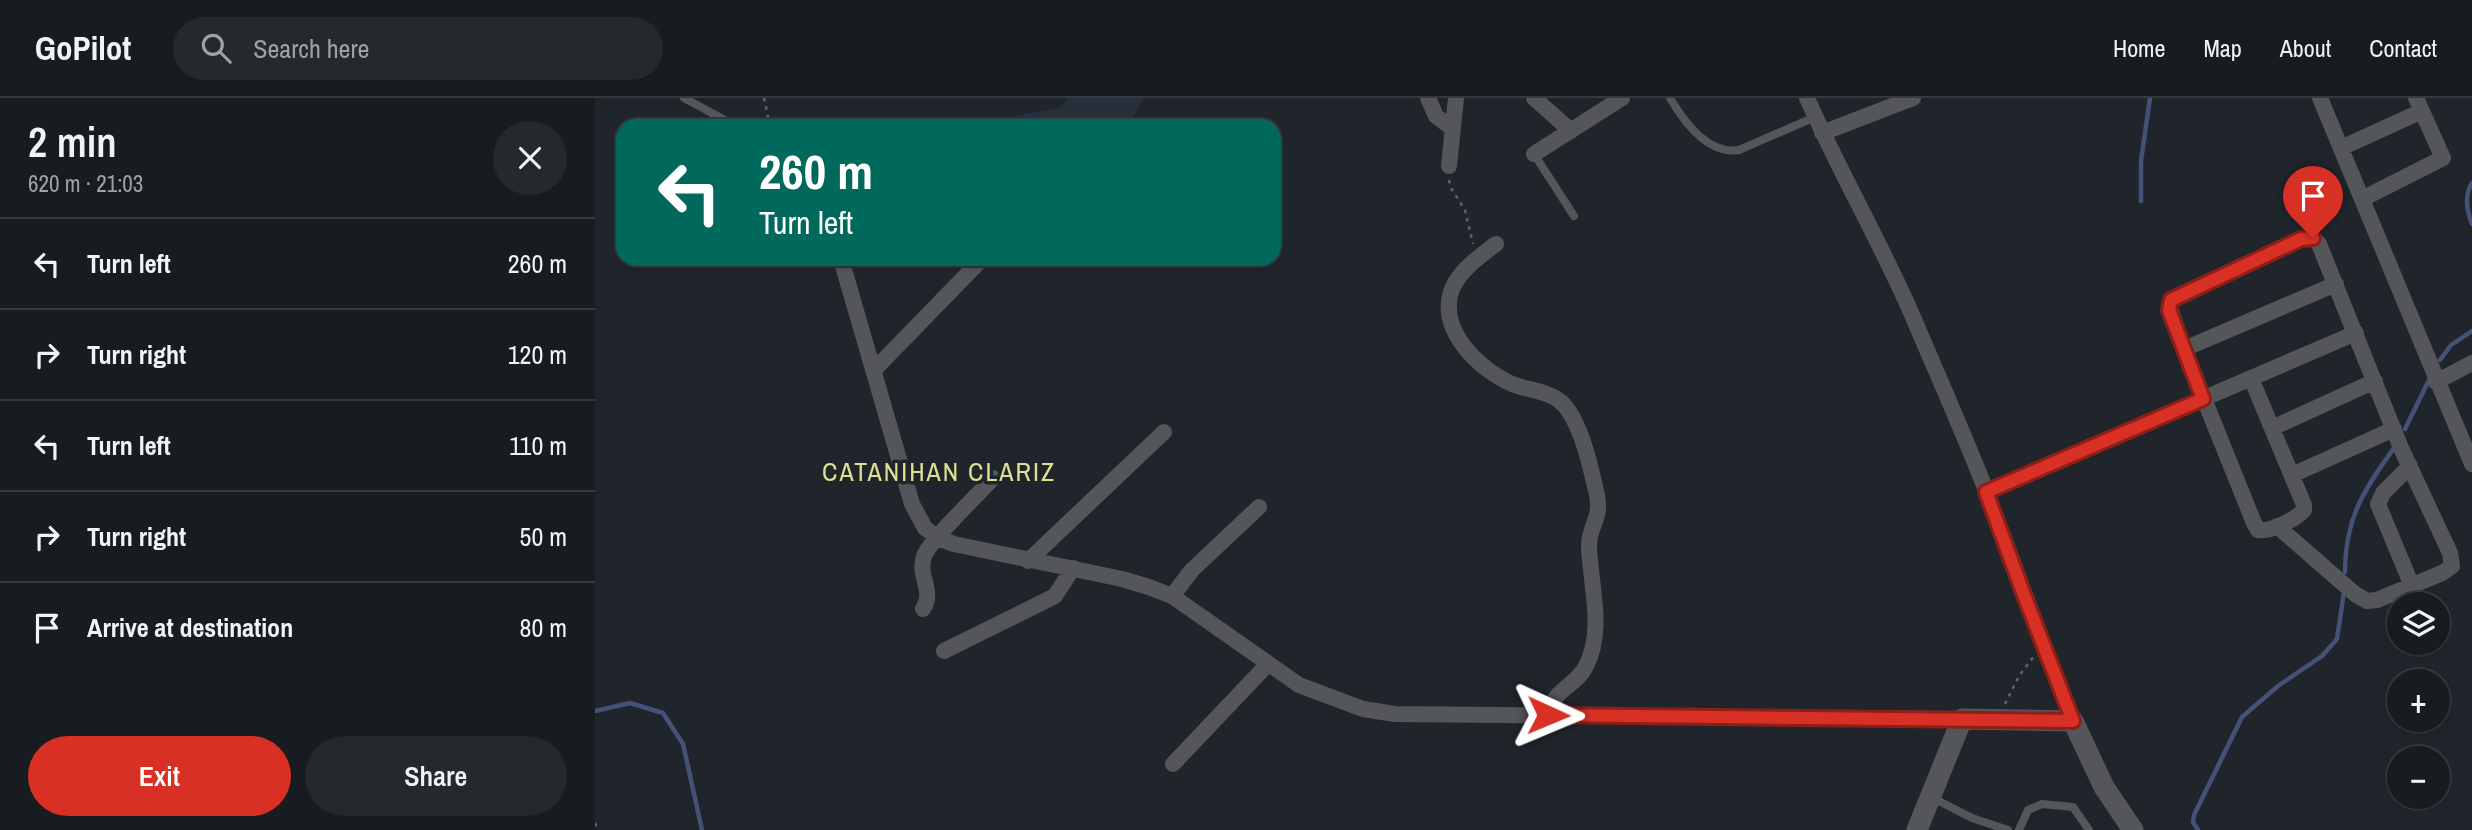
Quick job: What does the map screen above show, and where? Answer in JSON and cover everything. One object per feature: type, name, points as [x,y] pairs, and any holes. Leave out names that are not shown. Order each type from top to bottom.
[{"type":"street","points":[[1428,98],[1437,116],[1453,129]]},
{"type":"street","points":[[1449,166],[1456,98]]},
{"type":"street","points":[[1534,98],[1571,131]]},
{"type":"street","points":[[1534,154],[1622,98]]},
{"type":"street","points":[[1807,98],[1896,278],[1986,492],[2073,721],[2104,787],[2133,830]]},
{"type":"street","points":[[1822,133],[1913,98]]},
{"type":"street","points":[[2320,98],[2472,464]]},
{"type":"street","points":[[2341,148],[2419,104],[2443,158],[2362,200]]},
{"type":"street","points":[[2251,378],[2304,510],[2298,516],[2266,531],[2256,528],[2169,310],[2171,300],[2301,239],[2309,237],[2316,240],[2394,429],[2453,560],[2448,570],[2412,586],[2377,600],[2361,598],[2277,526]]},
{"type":"street","points":[[1496,244],[1460,276],[1453,288],[1449,302],[1455,331],[1473,358],[1486,368],[1510,383],[1559,400],[1567,409],[1576,424],[1587,456],[1599,512],[1589,545],[1595,606],[1591,652],[1586,668],[1555,696],[1548,715]]},
{"type":"street","points":[[843,266],[912,504],[925,528],[938,538],[954,544],[1122,579],[1173,596],[1267,665],[1299,685],[1363,709],[1395,714],[2073,721]]},
{"type":"street","points":[[874,370],[975,266]]},
{"type":"street","points":[[2184,349],[2336,284]]},
{"type":"street","points":[[1986,492],[2356,333]]},
{"type":"street","points":[[2436,382],[2472,363]]},
{"type":"street","points":[[2272,428],[2375,381]]},
{"type":"street","points":[[2292,475],[2394,429]]},
{"type":"street","points":[[1028,561],[1164,432]]},
{"type":"street","points":[[2410,466],[2383,494],[2378,504],[2412,586]]},
{"type":"street","points":[[923,609],[929,597],[923,574],[924,555],[993,478]]},
{"type":"street","points":[[1173,596],[1192,570],[1259,507]]},
{"type":"street","points":[[944,651],[1055,596],[1073,568]]},
{"type":"street","points":[[1173,764],[1267,665]]},
{"type":"street","points":[[1917,830],[1962,719]]},
{"type":"lane","points":[[684,98],[723,119]]},
{"type":"lane","points":[[1670,98],[1690,127],[1714,147],[1728,152],[1739,150],[1815,117]]},
{"type":"lane","points":[[1534,154],[1574,216]]},
{"type":"lane","points":[[1930,796],[1972,818],[2008,830]]},
{"type":"lane","points":[[2019,830],[2028,810],[2042,804],[2073,807],[2089,830]]},
{"type":"path","points":[[764,98],[768,119]]},
{"type":"path","points":[[1449,166],[1449,181],[1465,210],[1471,239],[1480,257]]},
{"type":"path","points":[[1998,720],[2019,676],[2043,645]]},
{"type":"path","points":[[595,823],[598,830]]},
{"type":"shaded area","points":[[1068,98],[1144,98],[1132,119],[1008,118],[1061,107]]},
{"type":"building","points":[[1037,115],[1038,119],[1022,119]]},
{"type":"waterway","points":[[2141,201],[2141,161],[2150,98]]},
{"type":"waterway","points":[[2472,183],[2467,203],[2472,224]]},
{"type":"waterway","points":[[2440,360],[2451,345],[2472,331]]},
{"type":"waterway","points":[[2405,429],[2430,378]]},
{"type":"waterway","points":[[2345,572],[2348,536],[2358,506],[2394,448]]},
{"type":"waterway","points":[[2198,830],[2193,822],[2194,815],[2242,717],[2278,686],[2322,656],[2337,639],[2344,592]]},
{"type":"waterway","points":[[595,711],[630,703],[663,713],[683,744],[702,830]]},
{"type":"district","name":"CATANIHAN CLARIZ","points":[[939,471]]},
{"type":"route","points":[[1548,715],[2073,721],[1986,492],[2203,399],[2169,310],[2171,300],[2301,239],[2313,238]]}]
